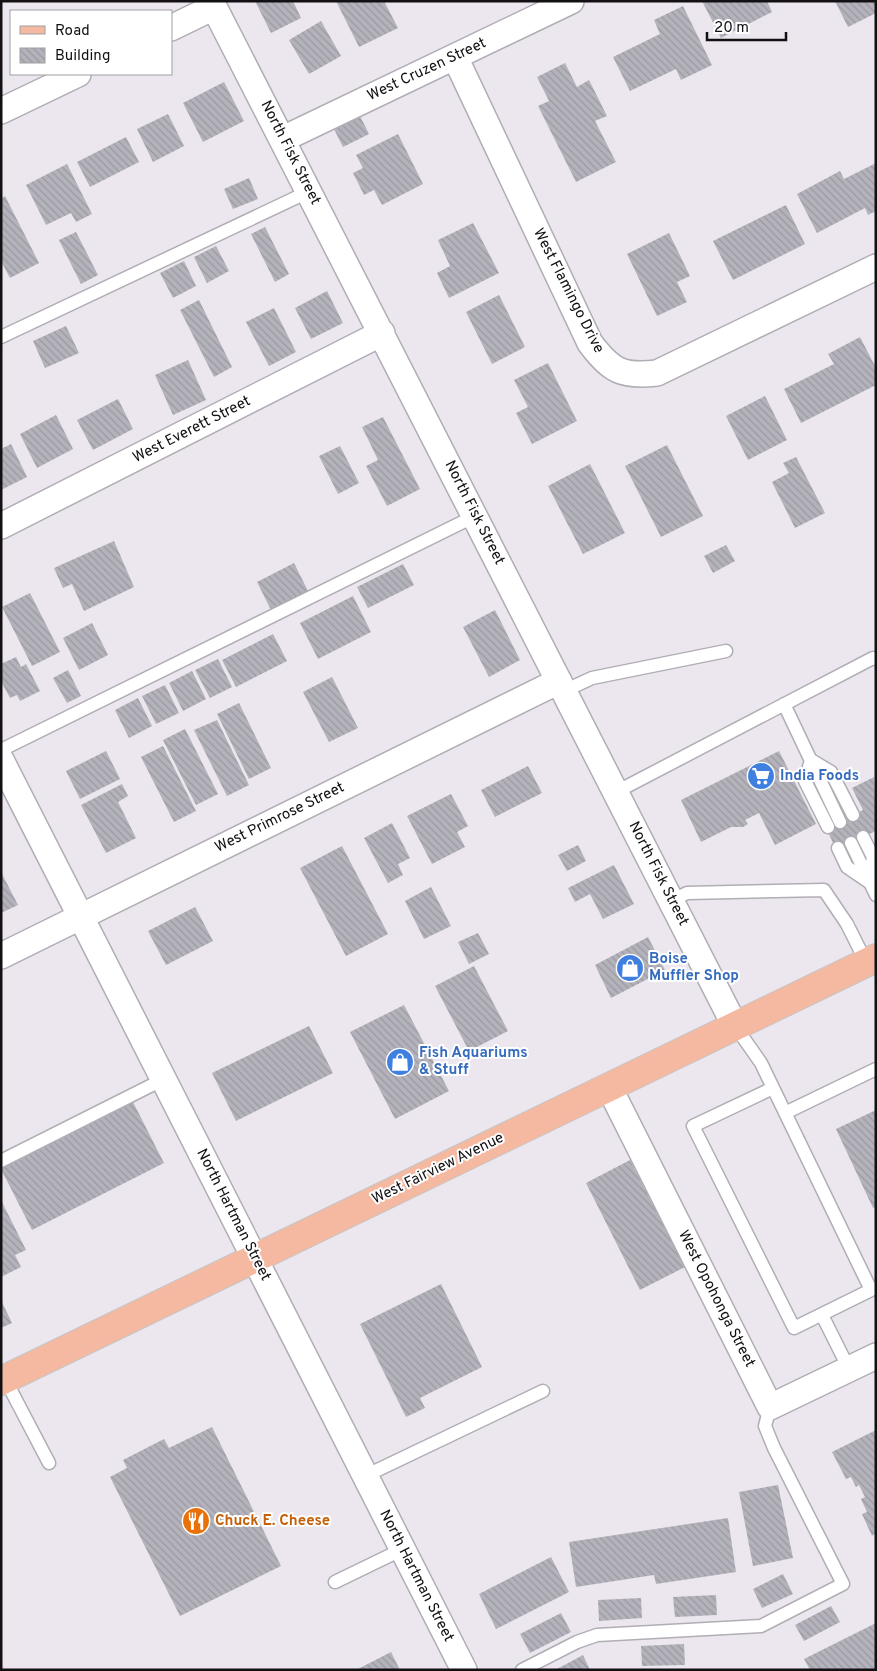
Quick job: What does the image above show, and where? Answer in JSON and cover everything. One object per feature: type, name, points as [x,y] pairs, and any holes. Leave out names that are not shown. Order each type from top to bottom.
[{"type":"main road","name":"West Fairview Avenue","points":[[3,1380],[871,960]]},
{"type":"street","name":"West Cruzen Street","points":[[283,138],[571,1]]},
{"type":"street","points":[[172,27],[213,4]]},
{"type":"street","name":"North Fisk Street","points":[[213,4],[735,1026]]},
{"type":"street","name":"West Flamingo Drive","points":[[455,57],[590,342],[602,359],[617,371],[637,375],[657,372],[876,267]]},
{"type":"street","points":[[1,111],[76,75]]},
{"type":"street","name":"West Everett Street","points":[[1,526],[382,333]]},
{"type":"street","name":"West Primrose Street","points":[[1,956],[562,686]]},
{"type":"street","name":"North Hartman Street","points":[[1,760],[464,1670]]},
{"type":"street","name":"West Opohonga Street","points":[[609,1087],[770,1407]]},
{"type":"street","points":[[770,1407],[876,1356]]},
{"type":"lane","points":[[1,337],[310,191]]},
{"type":"lane","points":[[1,750],[475,516]]},
{"type":"lane","points":[[562,686],[592,678],[726,651]]},
{"type":"lane","points":[[616,792],[876,658]]},
{"type":"lane","points":[[784,704],[840,822]]},
{"type":"lane","points":[[811,760],[831,772],[852,815]]},
{"type":"lane","points":[[811,760],[805,781],[828,827]]},
{"type":"lane","points":[[863,837],[872,857],[869,882]]},
{"type":"lane","points":[[850,843],[876,895]]},
{"type":"lane","points":[[838,848],[847,867],[869,882]]},
{"type":"lane","points":[[671,901],[687,893],[824,890],[871,960]]},
{"type":"lane","points":[[735,1026],[761,1063],[873,1289],[794,1328],[693,1126],[773,1088]]},
{"type":"lane","points":[[785,1113],[876,1069]]},
{"type":"lane","points":[[1,1161],[164,1079]]},
{"type":"lane","points":[[822,1315],[849,1369]]},
{"type":"lane","points":[[3,1380],[49,1463]]},
{"type":"lane","points":[[365,1476],[544,1390]]},
{"type":"lane","points":[[522,1670],[577,1642],[597,1635],[761,1626],[843,1584],[774,1448],[765,1426],[770,1407]]},
{"type":"lane","points":[[335,1582],[403,1549]]},
{"type":"building","points":[[255,1],[293,1],[301,18],[271,33]]},
{"type":"building","points":[[336,1],[384,1],[398,28],[359,47]]},
{"type":"building","points":[[702,1],[767,1],[772,12],[721,38]]},
{"type":"building","points":[[835,1],[876,1],[876,13],[848,27]]},
{"type":"building","points":[[683,6],[712,65],[681,80],[676,69],[630,91],[613,57],[660,34],[654,20]]},
{"type":"building","points":[[321,21],[341,56],[309,74],[289,40]]},
{"type":"building","points":[[565,63],[577,87],[589,80],[607,116],[595,121],[616,162],[576,182],[538,106],[549,101],[537,77]]},
{"type":"building","points":[[224,82],[244,121],[203,142],[183,103]]},
{"type":"building","points":[[168,114],[184,146],[153,162],[137,129]]},
{"type":"building","points":[[359,114],[369,134],[343,147],[333,127]]},
{"type":"building","points":[[398,134],[423,184],[382,205],[374,190],[364,195],[353,173],[363,168],[356,155]]},
{"type":"building","points":[[126,137],[139,162],[90,187],[77,162]]},
{"type":"building","points":[[876,163],[876,211],[868,215],[865,208],[817,233],[797,194],[840,171],[844,179]]},
{"type":"building","points":[[67,164],[92,214],[76,222],[71,213],[46,225],[26,185]]},
{"type":"building","points":[[249,178],[258,199],[233,209],[224,189]]},
{"type":"building","points":[[5,196],[39,263],[10,278],[1,261],[1,199]]},
{"type":"building","points":[[786,205],[805,244],[733,280],[713,241]]},
{"type":"building","points":[[473,223],[499,273],[449,298],[437,273],[450,266],[438,240]]},
{"type":"building","points":[[265,227],[289,274],[275,282],[251,234]]},
{"type":"building","points":[[76,232],[98,275],[81,284],[59,240]]},
{"type":"building","points":[[669,233],[690,276],[677,282],[687,302],[657,316],[627,254]]},
{"type":"building","points":[[216,246],[229,271],[207,283],[194,257]]},
{"type":"building","points":[[184,261],[196,286],[173,298],[160,273]]},
{"type":"building","points":[[327,291],[343,323],[311,339],[295,308]]},
{"type":"building","points":[[499,295],[525,347],[492,364],[466,312]]},
{"type":"building","points":[[199,300],[232,367],[214,377],[180,310]]},
{"type":"building","points":[[274,308],[296,352],[269,366],[246,322]]},
{"type":"building","points":[[66,326],[79,353],[45,368],[33,341]]},
{"type":"building","points":[[860,337],[876,368],[876,385],[801,423],[784,389],[834,364],[828,354]]},
{"type":"building","points":[[188,360],[206,400],[173,415],[155,375]]},
{"type":"building","points":[[548,363],[577,421],[532,444],[516,413],[528,407],[514,380]]},
{"type":"building","points":[[765,396],[787,440],[748,460],[726,416]]},
{"type":"building","points":[[118,399],[133,429],[93,450],[77,420]]},
{"type":"building","points":[[56,415],[73,449],[37,468],[20,434]]},
{"type":"building","points":[[383,417],[420,489],[387,506],[366,466],[378,460],[362,427]]},
{"type":"building","points":[[11,444],[27,477],[1,490],[1,449]]},
{"type":"building","points":[[667,445],[703,516],[661,537],[625,466]]},
{"type":"building","points":[[340,446],[359,483],[338,494],[319,456]]},
{"type":"building","points":[[796,457],[825,513],[795,528],[772,482],[789,473],[783,463]]},
{"type":"building","points":[[590,464],[625,533],[583,554],[548,486]]},
{"type":"building","points":[[114,541],[134,587],[84,611],[72,584],[63,588],[54,568]]},
{"type":"building","points":[[726,545],[735,561],[713,573],[704,556]]},
{"type":"building","points":[[294,563],[308,591],[271,610],[257,582]]},
{"type":"building","points":[[403,564],[414,585],[368,608],[357,587]]},
{"type":"building","points":[[30,593],[60,652],[32,666],[2,607]]},
{"type":"building","points":[[353,596],[371,632],[318,659],[300,623]]},
{"type":"building","points":[[495,610],[520,660],[489,677],[463,627]]},
{"type":"building","points":[[92,623],[108,655],[79,670],[63,638]]},
{"type":"building","points":[[273,634],[287,661],[236,687],[222,660]]},
{"type":"building","points":[[16,657],[21,667],[26,664],[40,691],[20,701],[17,695],[10,698],[1,681],[1,664]]},
{"type":"building","points":[[218,659],[232,687],[210,698],[195,670]]},
{"type":"building","points":[[68,670],[81,696],[67,703],[53,678]]},
{"type":"building","points":[[192,671],[206,699],[183,711],[169,683]]},
{"type":"building","points":[[332,677],[358,728],[329,742],[303,692]]},
{"type":"building","points":[[165,685],[179,713],[156,724],[142,696]]},
{"type":"building","points":[[138,698],[152,726],[129,738],[115,710]]},
{"type":"building","points":[[239,703],[271,768],[249,779],[217,714]]},
{"type":"building","points":[[217,720],[249,785],[227,796],[194,730]]},
{"type":"building","points":[[185,729],[218,794],[196,805],[163,740]]},
{"type":"building","points":[[163,746],[196,811],[174,822],[141,757]]},
{"type":"building","points":[[106,751],[120,779],[80,799],[66,771]]},
{"type":"building","name":"India Foods","points":[[779,751],[816,824],[775,845],[759,813],[745,820],[748,824],[743,827],[731,827],[701,842],[681,800]]},
{"type":"building","points":[[528,766],[542,793],[495,817],[481,790]]},
{"type":"building","points":[[874,777],[876,831],[836,849],[826,828],[863,810],[852,788]]},
{"type":"building","points":[[122,784],[128,796],[118,802],[136,838],[106,853],[81,805]]},
{"type":"building","points":[[451,794],[468,826],[457,832],[465,847],[432,864],[407,816]]},
{"type":"building","points":[[392,823],[410,858],[398,864],[403,875],[388,883],[364,838]]},
{"type":"building","points":[[578,845],[586,861],[567,871],[558,855]]},
{"type":"building","points":[[342,846],[388,934],[346,956],[300,868]]},
{"type":"building","points":[[614,865],[634,904],[603,919],[590,894],[575,902],[568,888]]},
{"type":"building","points":[[1,872],[18,905],[1,913]]},
{"type":"building","points":[[431,887],[451,926],[424,939],[405,901]]},
{"type":"building","points":[[195,907],[213,941],[166,965],[148,931]]},
{"type":"building","points":[[478,933],[489,954],[469,964],[458,942]]},
{"type":"building","name":"Boise Muffler Shop","points":[[648,937],[665,970],[611,998],[595,965]]},
{"type":"building","points":[[474,966],[508,1031],[469,1051],[435,986]]},
{"type":"building","name":"Fish Aquariums & Stuff","points":[[404,1005],[449,1091],[395,1119],[350,1032]]},
{"type":"building","points":[[309,1026],[333,1073],[236,1121],[212,1073]]},
{"type":"building","points":[[133,1102],[164,1163],[32,1230],[1,1169]]},
{"type":"building","points":[[876,1110],[876,1207],[873,1208],[836,1129]]},
{"type":"building","points":[[630,1160],[685,1267],[640,1290],[586,1183]]},
{"type":"building","points":[[1,1200],[26,1250],[15,1255],[21,1267],[1,1277]]},
{"type":"building","points":[[441,1284],[482,1367],[420,1398],[425,1408],[406,1417],[360,1324]]},
{"type":"building","points":[[1,1300],[12,1323],[1,1328]]},
{"type":"building","name":"Chuck E. Cheese","points":[[212,1427],[281,1566],[180,1616],[110,1477],[127,1468],[123,1460],[164,1439],[169,1448]]},
{"type":"building","points":[[876,1430],[876,1537],[874,1534],[872,1536],[862,1514],[867,1512],[861,1499],[865,1497],[859,1485],[856,1487],[851,1477],[846,1479],[832,1452]]},
{"type":"building","points":[[778,1485],[793,1558],[753,1566],[739,1492]]},
{"type":"building","points":[[728,1518],[736,1572],[656,1584],[654,1575],[576,1587],[569,1542]]},
{"type":"building","points":[[551,1557],[569,1592],[496,1629],[479,1594]]},
{"type":"building","points":[[783,1574],[793,1594],[762,1608],[753,1589]]},
{"type":"building","points":[[716,1595],[717,1615],[675,1617],[673,1597]]},
{"type":"building","points":[[641,1598],[642,1618],[599,1621],[598,1600]]},
{"type":"building","points":[[831,1606],[840,1622],[804,1641],[795,1625]]},
{"type":"building","points":[[561,1613],[571,1632],[530,1653],[520,1634]]},
{"type":"building","points":[[876,1623],[876,1670],[810,1670],[804,1659]]},
{"type":"building","points":[[684,1644],[685,1665],[642,1666],[641,1646]]},
{"type":"building","points":[[391,1652],[400,1670],[356,1670]]},
{"type":"building","points":[[583,1655],[590,1670],[555,1670]]},
{"type":"place","name":"India Foods","points":[[761,776]]},
{"type":"place","name":"Boise Muffler Shop","points":[[630,968]]},
{"type":"place","name":"Fish Aquariums & Stuff","points":[[400,1062]]},
{"type":"place","name":"Chuck E. Cheese","points":[[196,1521]]}]
